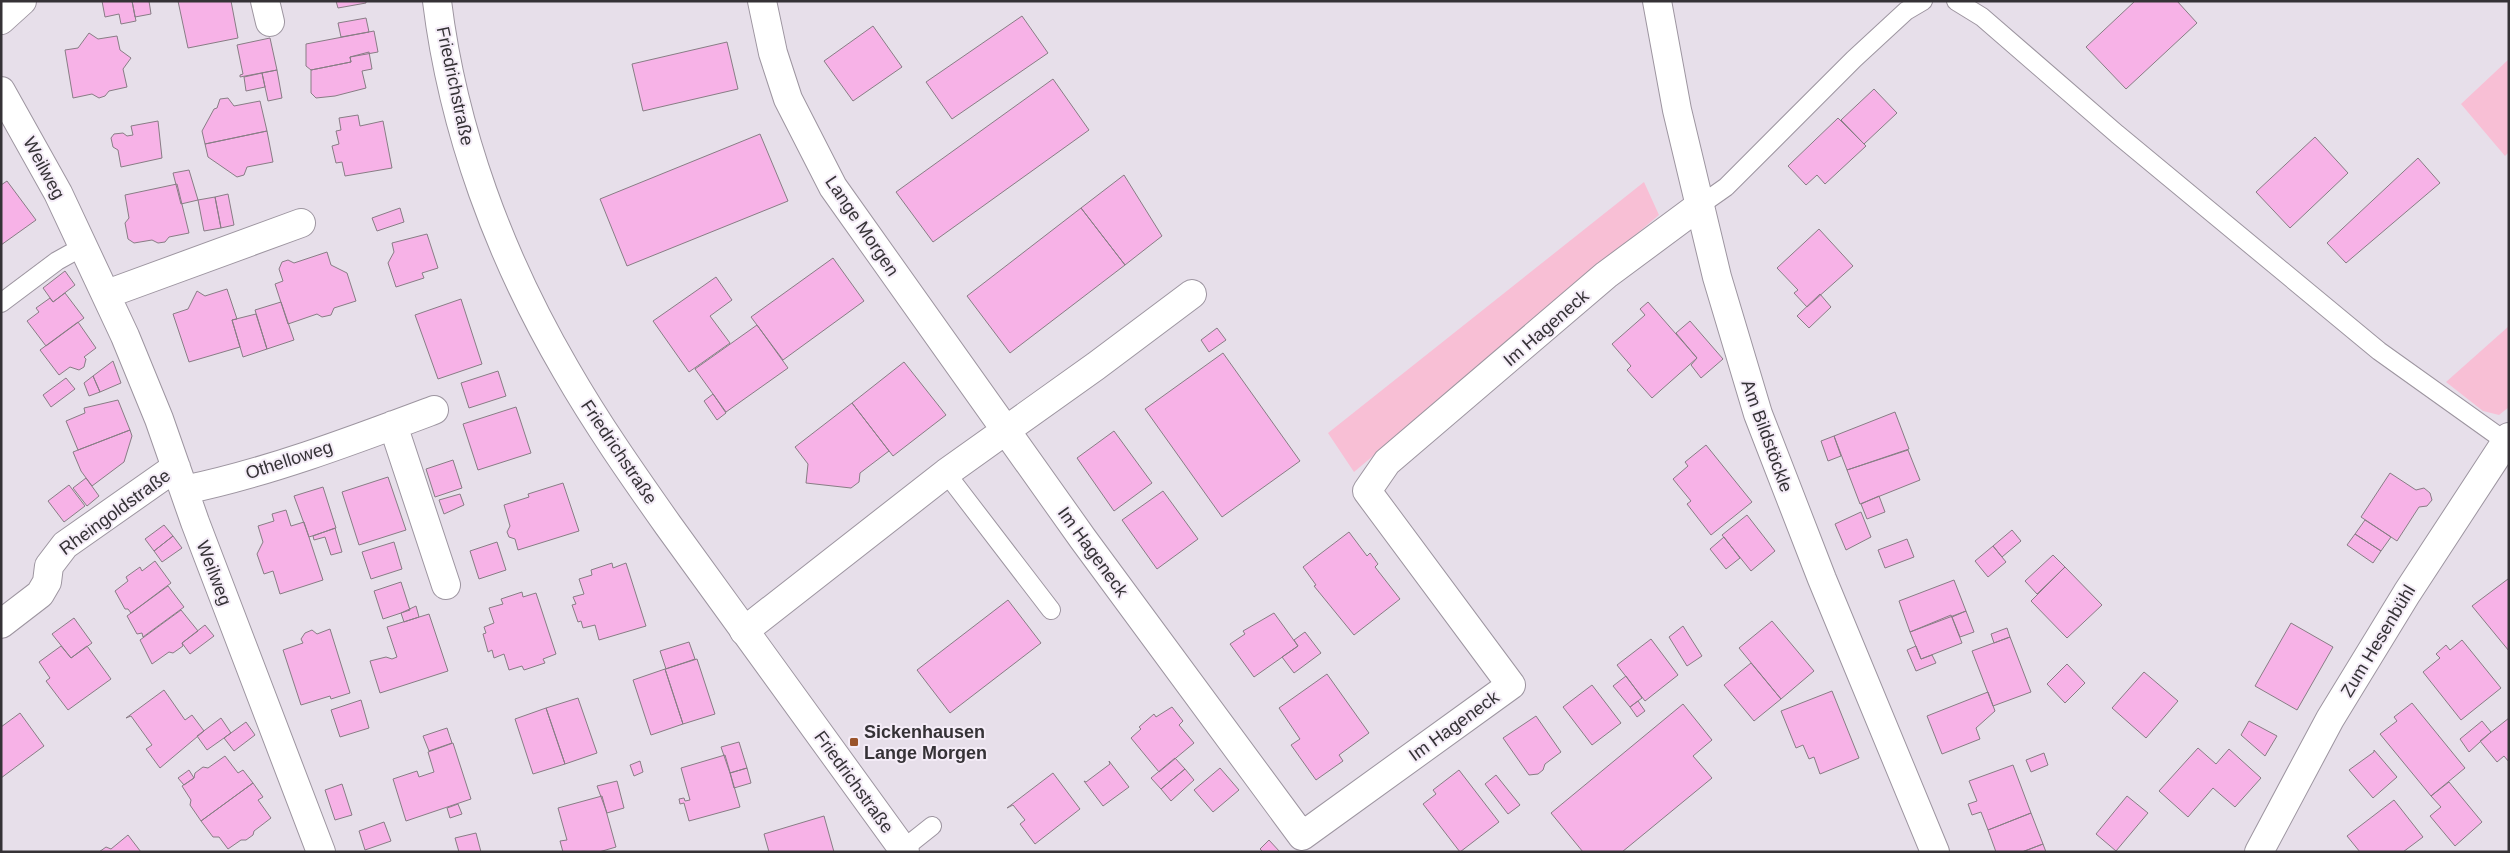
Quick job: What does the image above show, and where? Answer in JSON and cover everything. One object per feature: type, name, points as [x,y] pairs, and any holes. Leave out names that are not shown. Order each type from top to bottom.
[{"type":"street","points":[[1,20],[22,1]]},
{"type":"street","name":"Friedrichstraße","points":[[438,1],[446,60],[459,117],[476,173],[496,225],[541,325],[566,370],[629,470],[904,850]]},
{"type":"street","name":"Lange Morgen","points":[[762,1],[773,53],[788,99],[833,187],[1004,429]]},
{"type":"street","name":"Am Bildstöckle","points":[[1656,1],[1676,110],[1699,206],[1719,286],[1758,414],[1822,579],[1935,852]]},
{"type":"street","name":"Weilweg","points":[[1,91],[42,161],[107,294],[180,478],[321,852]]},
{"type":"street","name":"Im Hageneck","points":[[1004,429],[1302,836],[1511,685],[1368,491],[1372,484],[1388,462],[1606,275],[1699,206]]},
{"type":"street","points":[[107,294],[301,223]]},
{"type":"street","points":[[744,631],[1004,429],[1096,366],[1192,294]]},
{"type":"street","name":"Othelloweg","points":[[180,478],[217,483],[434,410]]},
{"type":"street","points":[[393,425],[446,585]]},
{"type":"street","name":"Zum Hesenbühl","points":[[2259,852],[2330,719],[2406,592],[2507,439]]},
{"type":"street","name":"Rheingoldstraße","points":[[1,624],[40,594],[47,582],[49,566],[65,544],[180,478]]},
{"type":"lane","points":[[1699,206],[1726,187],[1854,59],[1906,11],[1923,1]]},
{"type":"lane","points":[[1956,1],[1982,16],[2117,134],[2379,351],[2507,439]]},
{"type":"lane","points":[[1,303],[57,261],[84,246]]},
{"type":"lane","points":[[946,473],[1051,610]]},
{"type":"lane","points":[[904,850],[932,826]]},
{"type":"shaded area","points":[[2509,59],[2509,152],[2505,156],[2461,104]]},
{"type":"shaded area","points":[[1644,182],[1659,215],[1354,472],[1328,433]]},
{"type":"shaded area","points":[[2509,326],[2509,407],[2499,415],[2483,411],[2446,382]]},
{"type":"building","points":[[102,1],[132,1],[136,21],[121,24],[119,14],[105,17]]},
{"type":"building","points":[[132,1],[149,1],[151,14],[135,17]]},
{"type":"building","points":[[178,1],[231,1],[238,38],[188,48]]},
{"type":"building","points":[[336,1],[366,1],[366,3],[338,8]]},
{"type":"building","points":[[2135,1],[2177,1],[2197,23],[2126,89],[2086,47]]},
{"type":"building","points":[[1022,16],[1048,53],[952,119],[926,82]]},
{"type":"building","points":[[366,18],[369,32],[341,37],[338,23]]},
{"type":"building","points":[[873,26],[902,67],[853,101],[824,61]]},
{"type":"building","points":[[374,31],[378,52],[350,57],[351,62],[311,70],[306,66],[306,44]]},
{"type":"building","points":[[89,33],[98,39],[117,36],[120,50],[131,58],[123,69],[127,87],[109,91],[105,96],[99,98],[92,94],[73,98],[65,50],[78,48]]},
{"type":"building","points":[[270,38],[277,70],[240,77],[243,74],[237,45]]},
{"type":"building","points":[[727,42],[738,89],[643,111],[632,64]]},
{"type":"building","points":[[369,52],[372,69],[362,71],[366,88],[335,96],[316,98],[311,93],[311,70],[351,62],[350,57]]},
{"type":"building","points":[[277,70],[282,98],[268,101],[262,73]]},
{"type":"building","points":[[262,73],[265,87],[246,91],[244,77]]},
{"type":"building","points":[[1053,79],[1089,130],[933,242],[896,192]]},
{"type":"building","points":[[1874,89],[1897,113],[1864,144],[1841,120]]},
{"type":"building","points":[[228,98],[234,106],[260,101],[267,131],[205,144],[202,131],[214,109],[217,108],[220,99]]},
{"type":"building","points":[[358,115],[360,126],[383,121],[392,168],[345,176],[342,162],[336,163],[332,146],[339,144],[336,131],[341,130],[339,118]]},
{"type":"building","points":[[1838,118],[1866,146],[1825,184],[1817,175],[1806,185],[1788,166]]},
{"type":"building","points":[[158,121],[162,158],[121,167],[118,150],[113,147],[111,138],[114,134],[133,135],[131,126]]},
{"type":"building","points":[[267,131],[273,162],[247,167],[244,175],[237,177],[208,157],[205,144]]},
{"type":"building","points":[[760,134],[788,201],[627,266],[600,199]]},
{"type":"building","points":[[2315,137],[2348,173],[2290,228],[2256,192]]},
{"type":"building","points":[[2418,158],[2440,183],[2346,263],[2327,243]]},
{"type":"building","points":[[189,170],[198,200],[181,204],[173,173]]},
{"type":"building","points":[[1124,175],[1162,236],[1125,265],[1081,208]]},
{"type":"building","points":[[7,181],[36,220],[1,245],[1,185]]},
{"type":"building","points":[[177,184],[189,233],[169,237],[165,242],[158,243],[152,240],[134,243],[128,239],[125,223],[129,218],[125,195]]},
{"type":"building","points":[[228,194],[234,225],[221,228],[215,197]]},
{"type":"building","points":[[215,197],[221,228],[204,231],[198,200]]},
{"type":"building","points":[[400,208],[404,222],[377,231],[372,218]]},
{"type":"building","points":[[1081,208],[1125,265],[1010,353],[967,296]]},
{"type":"building","points":[[1819,229],[1853,266],[1807,307],[1794,293],[1798,290],[1777,268]]},
{"type":"building","points":[[427,234],[438,268],[422,273],[424,278],[396,287],[388,263],[394,252],[392,243]]},
{"type":"building","points":[[327,252],[331,265],[347,273],[356,301],[334,308],[331,315],[322,317],[317,314],[288,324],[275,284],[283,281],[279,269],[282,262],[288,260],[294,263]]},
{"type":"building","points":[[833,258],[864,301],[783,360],[751,317]]},
{"type":"building","points":[[65,271],[75,285],[53,302],[43,288]]},
{"type":"building","points":[[716,277],[732,300],[710,316],[730,343],[689,372],[653,321]]},
{"type":"building","points":[[227,289],[237,319],[232,320],[240,347],[189,362],[173,314],[188,309],[197,291],[205,296]]},
{"type":"building","points":[[65,293],[84,318],[46,346],[27,321],[39,312],[36,308],[50,298],[53,302]]},
{"type":"building","points":[[1820,294],[1831,307],[1809,328],[1797,316]]},
{"type":"building","points":[[461,299],[482,364],[438,379],[415,315]]},
{"type":"building","points":[[281,302],[294,340],[267,349],[255,310]]},
{"type":"building","points":[[1648,302],[1697,358],[1652,398],[1627,370],[1631,366],[1612,344],[1645,315],[1640,309]]},
{"type":"building","points":[[256,314],[267,349],[243,357],[232,320]]},
{"type":"building","points":[[1690,321],[1723,359],[1701,378],[1691,365],[1697,358],[1676,333]]},
{"type":"building","points":[[78,322],[96,348],[84,357],[86,359],[84,367],[79,370],[70,367],[59,375],[40,350]]},
{"type":"building","points":[[757,325],[788,368],[726,412],[695,369]]},
{"type":"building","points":[[1217,328],[1226,340],[1209,352],[1201,340]]},
{"type":"building","points":[[1223,353],[1300,461],[1222,517],[1145,409]]},
{"type":"building","points":[[113,361],[121,383],[100,392],[93,376]]},
{"type":"building","points":[[904,362],[946,415],[893,456],[852,403]]},
{"type":"building","points":[[498,371],[506,396],[469,408],[461,383]]},
{"type":"building","points":[[93,376],[100,392],[89,396],[84,383]]},
{"type":"building","points":[[66,378],[75,389],[51,407],[43,395]]},
{"type":"building","points":[[713,394],[726,413],[717,420],[704,401]]},
{"type":"building","points":[[118,400],[130,430],[78,450],[66,421],[85,413],[84,408]]},
{"type":"building","points":[[852,403],[889,451],[860,473],[859,482],[851,488],[806,483],[808,464],[795,447]]},
{"type":"building","points":[[516,407],[531,453],[478,470],[463,424]]},
{"type":"building","points":[[1895,412],[1909,449],[1847,470],[1834,436]]},
{"type":"building","points":[[130,430],[132,436],[124,462],[92,486],[81,471],[73,452]]},
{"type":"building","points":[[1114,431],[1152,483],[1114,511],[1077,458]]},
{"type":"building","points":[[1834,436],[1841,456],[1828,461],[1821,441]]},
{"type":"building","points":[[1706,445],[1752,502],[1711,535],[1687,504],[1691,501],[1673,479],[1688,466],[1685,462]]},
{"type":"building","points":[[1908,450],[1920,480],[1860,504],[1847,470]]},
{"type":"building","points":[[453,460],[462,488],[435,497],[426,469]]},
{"type":"building","points":[[2390,473],[2416,490],[2424,488],[2430,493],[2432,500],[2427,506],[2419,507],[2397,541],[2361,517]]},
{"type":"building","points":[[388,477],[406,530],[359,545],[342,492]]},
{"type":"building","points":[[86,478],[99,496],[87,506],[73,488]]},
{"type":"building","points":[[563,483],[579,531],[518,550],[515,539],[509,537],[507,532],[510,526],[504,505],[529,497],[528,494]]},
{"type":"building","points":[[69,485],[85,506],[64,522],[48,501]]},
{"type":"building","points":[[323,487],[336,528],[309,537],[294,496]]},
{"type":"building","points":[[1163,491],[1198,539],[1157,569],[1122,520]]},
{"type":"building","points":[[460,494],[464,505],[444,514],[439,500]]},
{"type":"building","points":[[1879,496],[1885,512],[1867,519],[1861,504]]},
{"type":"building","points":[[286,510],[291,526],[304,522],[323,580],[280,594],[273,571],[264,574],[257,554],[263,542],[258,526],[274,521],[272,514]]},
{"type":"building","points":[[1861,512],[1871,537],[1846,550],[1835,524]]},
{"type":"building","points":[[1747,515],[1775,551],[1751,571],[1722,535]]},
{"type":"building","points":[[2365,520],[2391,537],[2381,551],[2355,534]]},
{"type":"building","points":[[164,525],[173,536],[154,551],[145,539]]},
{"type":"building","points":[[335,528],[342,552],[331,555],[325,537],[314,540],[313,536]]},
{"type":"building","points":[[2012,530],[2021,541],[2002,557],[1993,546]]},
{"type":"building","points":[[1349,532],[1367,556],[1370,553],[1378,564],[1375,567],[1400,599],[1354,635],[1314,586],[1316,585],[1303,567]]},
{"type":"building","points":[[2355,534],[2381,551],[2373,563],[2347,545]]},
{"type":"building","points":[[173,536],[182,548],[162,562],[154,551]]},
{"type":"building","points":[[1724,537],[1740,558],[1726,569],[1710,549]]},
{"type":"building","points":[[1907,539],[1914,557],[1885,568],[1878,550]]},
{"type":"building","points":[[394,542],[402,569],[371,579],[362,552]]},
{"type":"building","points":[[497,542],[506,570],[479,579],[470,551]]},
{"type":"building","points":[[1993,546],[2006,562],[1988,577],[1975,561]]},
{"type":"building","points":[[2053,555],[2065,567],[2037,594],[2025,581]]},
{"type":"building","points":[[155,561],[171,583],[131,613],[128,609],[125,609],[115,591],[128,581],[126,577],[140,567],[142,571]]},
{"type":"building","points":[[612,563],[613,568],[626,563],[646,626],[599,640],[595,625],[583,628],[581,621],[578,622],[572,605],[576,604],[573,597],[584,594],[579,579],[592,575],[591,570]]},
{"type":"building","points":[[2065,567],[2102,605],[2067,638],[2031,601]]},
{"type":"building","points":[[1954,580],[1966,611],[1910,632],[1899,601]]},
{"type":"building","points":[[2509,580],[2509,651],[2472,606]]},
{"type":"building","points":[[401,582],[410,610],[383,619],[374,591]]},
{"type":"building","points":[[168,586],[184,607],[143,637],[142,633],[137,634],[127,616]]},
{"type":"building","points":[[522,592],[523,597],[536,593],[556,654],[543,659],[545,663],[524,670],[522,666],[509,670],[504,654],[494,658],[492,650],[488,652],[483,634],[486,633],[484,627],[494,623],[489,608],[503,604],[501,599]]},
{"type":"building","points":[[1008,600],[1041,643],[950,713],[917,670]]},
{"type":"building","points":[[416,606],[419,617],[404,622],[401,613]]},
{"type":"building","points":[[181,610],[198,631],[182,643],[183,646],[173,653],[169,652],[152,664],[140,640]]},
{"type":"building","points":[[1966,611],[1974,632],[1960,637],[1952,617]]},
{"type":"building","points":[[1274,613],[1298,646],[1254,677],[1230,644],[1245,634],[1243,631]]},
{"type":"building","points":[[429,614],[448,671],[380,693],[370,661],[386,657],[392,659],[397,657],[387,627]]},
{"type":"building","points":[[1951,615],[1962,643],[1921,659],[1910,632]]},
{"type":"building","points":[[74,618],[92,643],[71,658],[52,634]]},
{"type":"building","points":[[1772,621],[1814,671],[1781,699],[1739,648]]},
{"type":"building","points":[[2291,623],[2333,647],[2297,710],[2255,686]]},
{"type":"building","points":[[205,625],[214,636],[190,654],[182,643]]},
{"type":"building","points":[[1683,626],[1702,656],[1687,666],[1669,637]]},
{"type":"building","points":[[2007,628],[2010,637],[1994,643],[1991,634]]},
{"type":"building","points":[[330,629],[350,693],[331,699],[330,696],[301,705],[283,650],[303,643],[301,639],[305,633],[312,630],[317,634]]},
{"type":"building","points":[[1305,632],[1321,653],[1294,673],[1282,657],[1298,646],[1294,640]]},
{"type":"building","points":[[2010,637],[2031,692],[1993,706],[1972,651]]},
{"type":"building","points":[[1651,639],[1678,675],[1645,701],[1617,665]]},
{"type":"building","points":[[2462,640],[2501,688],[2461,720],[2423,672],[2440,658],[2436,654],[2446,645],[2450,650]]},
{"type":"building","points":[[689,642],[695,659],[666,669],[660,651]]},
{"type":"building","points":[[61,646],[71,658],[87,646],[111,679],[68,710],[46,681],[50,678],[39,662]]},
{"type":"building","points":[[1916,646],[1921,659],[1932,655],[1936,663],[1916,671],[1907,650]]},
{"type":"building","points":[[697,659],[715,714],[683,724],[665,669]]},
{"type":"building","points":[[1751,663],[1781,699],[1754,721],[1724,685]]},
{"type":"building","points":[[2067,664],[2085,683],[2065,703],[2047,684]]},
{"type":"building","points":[[665,669],[683,724],[651,735],[633,680]]},
{"type":"building","points":[[2144,672],[2178,701],[2146,738],[2112,708]]},
{"type":"building","points":[[1327,674],[1369,733],[1339,755],[1343,761],[1316,780],[1291,745],[1300,739],[1279,708]]},
{"type":"building","points":[[1626,676],[1642,698],[1630,707],[1613,686]]},
{"type":"building","points":[[1592,685],[1621,723],[1592,745],[1563,707]]},
{"type":"building","points":[[164,690],[185,720],[192,715],[204,731],[160,768],[146,749],[152,745],[131,716],[126,718]]},
{"type":"building","points":[[1832,691],[1859,758],[1820,774],[1814,757],[1809,759],[1803,745],[1796,748],[1781,711]]},
{"type":"building","points":[[1988,692],[1995,711],[1976,728],[1980,739],[1942,754],[1927,716]]},
{"type":"building","points":[[578,698],[597,753],[565,764],[546,708]]},
{"type":"building","points":[[361,700],[369,728],[340,737],[331,710]]},
{"type":"building","points":[[1638,701],[1645,711],[1637,717],[1630,707]]},
{"type":"building","points":[[2412,703],[2465,768],[2431,796],[2380,734],[2397,721],[2394,717]]},
{"type":"building","points":[[1683,704],[1712,740],[1693,756],[1712,778],[1622,852],[1583,852],[1551,813]]},
{"type":"building","points":[[1172,707],[1183,721],[1179,725],[1194,743],[1159,772],[1131,738],[1141,729],[1139,727],[1154,714],[1156,717]]},
{"type":"building","points":[[546,708],[565,764],[533,774],[515,719]]},
{"type":"building","points":[[20,713],[44,746],[1,778],[1,727]]},
{"type":"building","points":[[1536,716],[1561,752],[1545,764],[1543,770],[1538,774],[1529,775],[1503,738]]},
{"type":"building","points":[[221,718],[231,733],[207,750],[197,736]]},
{"type":"building","points":[[2509,718],[2509,762],[2504,756],[2497,762],[2480,741]]},
{"type":"building","points":[[2249,721],[2277,736],[2265,756],[2241,735]]},
{"type":"building","points":[[2482,721],[2491,732],[2469,752],[2460,739]]},
{"type":"building","points":[[246,722],[255,735],[234,751],[224,738]]},
{"type":"building","points":[[447,728],[452,743],[429,751],[423,736]]},
{"type":"building","points":[[739,742],[747,768],[730,773],[721,747]]},
{"type":"building","points":[[453,743],[471,799],[406,821],[393,779],[417,771],[419,777],[434,772],[428,752]]},
{"type":"building","points":[[2198,748],[2216,764],[2229,749],[2261,778],[2235,807],[2213,788],[2188,817],[2159,791]]},
{"type":"building","points":[[2374,750],[2397,777],[2373,798],[2349,770],[2374,752]]},
{"type":"building","points":[[2044,753],[2048,765],[2031,772],[2026,760]]},
{"type":"building","points":[[725,755],[740,807],[689,821],[684,803],[680,804],[679,799],[690,800],[681,768]]},
{"type":"building","points":[[225,756],[238,773],[243,770],[253,783],[201,821],[190,805],[191,800],[182,786],[194,778],[195,773],[203,767],[208,768]]},
{"type":"building","points":[[1175,758],[1185,769],[1161,789],[1151,778]]},
{"type":"building","points":[[640,761],[643,772],[634,776],[630,765]]},
{"type":"building","points":[[1109,761],[1129,787],[1103,806],[1084,781],[1086,782],[1110,764]]},
{"type":"building","points":[[2013,765],[2031,813],[1988,830],[1981,812],[1972,815],[1968,804],[1977,801],[1969,781]]},
{"type":"building","points":[[747,768],[751,783],[734,788],[730,773]]},
{"type":"building","points":[[1220,768],[1239,790],[1213,812],[1194,790]]},
{"type":"building","points":[[1185,769],[1194,780],[1171,801],[1161,789]]},
{"type":"building","points":[[189,770],[194,778],[184,785],[178,778]]},
{"type":"building","points":[[1459,770],[1499,822],[1460,852],[1423,804],[1436,794],[1433,790]]},
{"type":"building","points":[[1053,773],[1080,809],[1035,844],[1020,824],[1025,820],[1013,805],[1007,808]]},
{"type":"building","points":[[1496,775],[1520,805],[1508,814],[1485,784]]},
{"type":"building","points":[[617,781],[624,808],[607,813],[597,786]]},
{"type":"building","points":[[2449,782],[2482,822],[2455,846],[2430,816],[2441,807],[2431,796]]},
{"type":"building","points":[[253,783],[263,797],[258,800],[271,818],[254,831],[253,835],[246,840],[241,840],[228,849],[219,837],[213,837],[201,821]]},
{"type":"building","points":[[342,784],[352,815],[335,820],[325,790]]},
{"type":"building","points":[[602,796],[616,847],[599,852],[563,852],[560,841],[567,840],[558,808]]},
{"type":"building","points":[[2127,796],[2148,813],[2116,851],[2096,834]]},
{"type":"building","points":[[2394,800],[2423,837],[2403,852],[2360,852],[2347,836]]},
{"type":"building","points":[[458,804],[462,814],[450,818],[447,808]]},
{"type":"building","points":[[2031,813],[2043,844],[2022,852],[1996,852],[1988,830]]},
{"type":"building","points":[[824,816],[834,852],[769,852],[764,834]]},
{"type":"building","points":[[384,822],[391,841],[365,850],[359,831]]},
{"type":"building","points":[[476,833],[481,852],[459,852],[455,838]]},
{"type":"building","points":[[128,835],[141,852],[99,852],[106,847],[111,849]]},
{"type":"building","points":[[1269,840],[1280,852],[1263,852],[1260,849]]},
{"type":"building","points":[[2043,844],[2046,852],[2022,852]]},
{"type":"place","name":"Sickenhausen Lange Morgen","points":[[854,742]]}]
